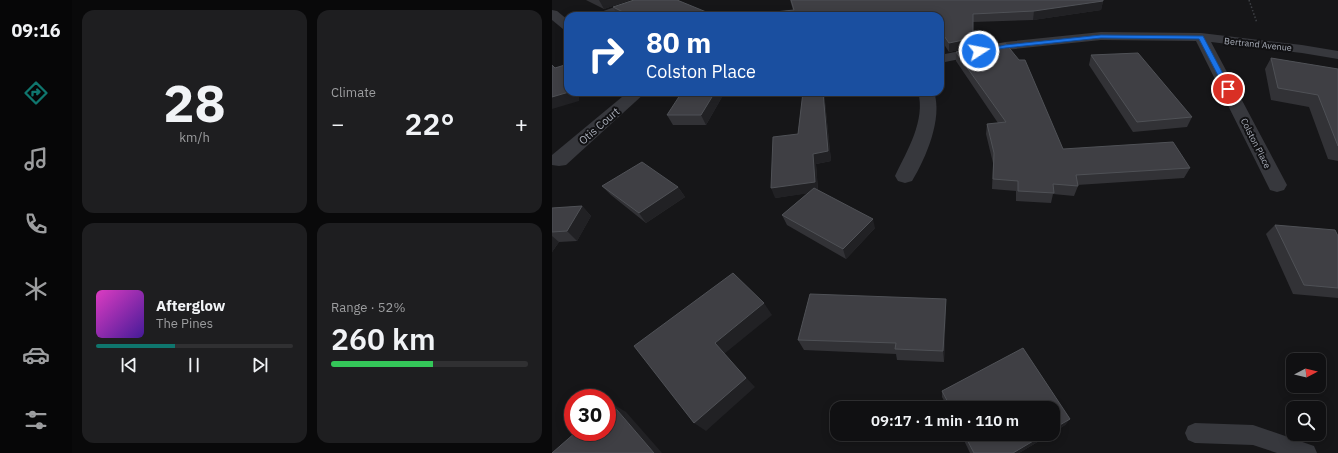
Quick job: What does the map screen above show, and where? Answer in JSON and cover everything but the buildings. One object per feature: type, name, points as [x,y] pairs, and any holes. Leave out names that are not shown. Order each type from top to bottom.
[{"type":"street","points":[[614,12],[646,0]]},
{"type":"street","points":[[552,14],[564,23]]},
{"type":"street","name":"Bertrand Avenue","points":[[944,58],[1005,46],[1101,36],[1201,37],[1302,48],[1338,55]]},
{"type":"street","name":"Colston Place","points":[[1201,37],[1277,185]]},
{"type":"street","name":"Otis Court","points":[[559,160],[633,96]]},
{"type":"street","points":[[905,176],[925,131],[928,96]]},
{"type":"lane","points":[[1195,433],[1253,435],[1306,453]]},
{"type":"route","points":[[979,51],[1005,46],[1101,36],[1201,37],[1228,89]]}]
